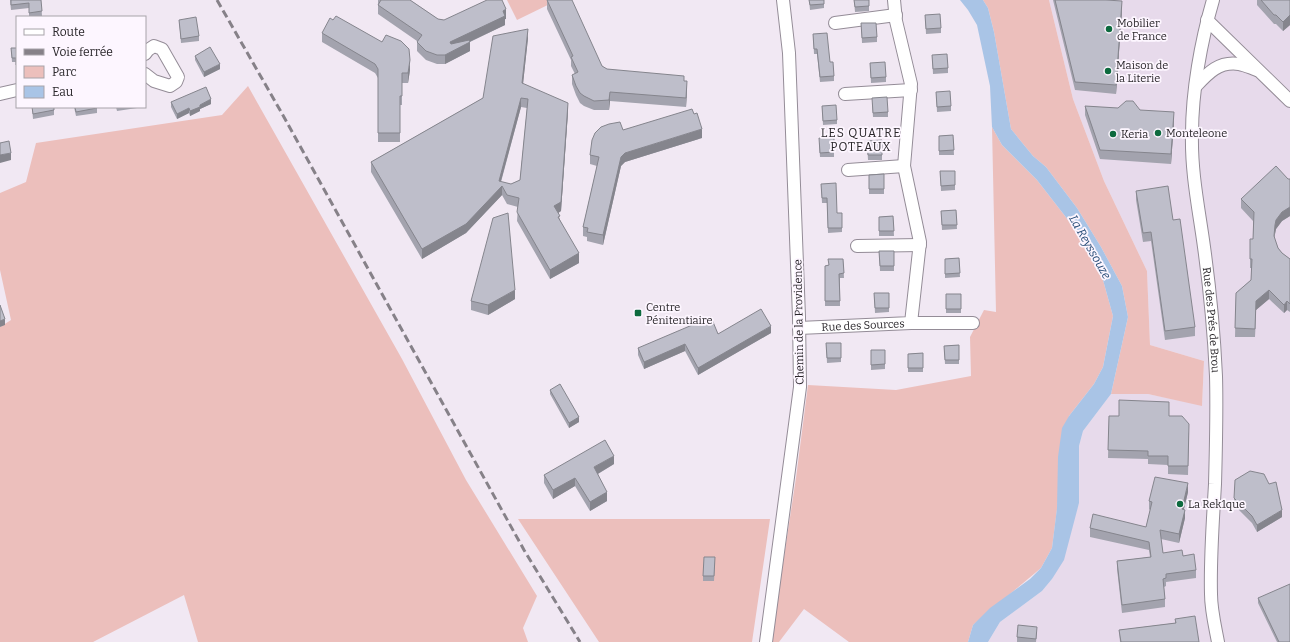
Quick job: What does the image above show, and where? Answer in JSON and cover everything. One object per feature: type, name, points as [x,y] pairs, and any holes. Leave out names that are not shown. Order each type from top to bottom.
[{"type":"street","name":"Chemin de la Providence","points":[[766,642],[800,387],[797,245],[789,53],[783,0]]},
{"type":"street","name":"Rue des Sources","points":[[799,328],[911,323],[920,242],[904,166],[911,90],[894,0]]},
{"type":"street","name":"Rue des Prés de Brou","points":[[1213,0],[1207,20],[1196,86],[1192,134],[1194,182],[1213,318],[1216,378],[1215,483],[1211,553],[1211,596],[1218,642]]},
{"type":"street","points":[[835,23],[896,15]]},
{"type":"street","points":[[1207,20],[1290,101]]},
{"type":"street","points":[[146,53],[154,46],[162,49],[178,77],[176,82],[170,86],[154,81],[146,75]]},
{"type":"street","points":[[1196,86],[1210,71],[1224,64],[1239,64],[1259,71]]},
{"type":"street","points":[[0,94],[16,90]]},
{"type":"street","points":[[845,94],[911,90]]},
{"type":"street","points":[[848,170],[904,166]]},
{"type":"street","points":[[857,246],[920,246]]},
{"type":"street","points":[[911,323],[973,323]]},
{"type":"shaded area","points":[[1049,0],[1290,0],[1290,642],[988,642],[1000,622],[1042,591],[1052,579],[1079,503],[1079,446],[1083,431],[1111,394],[1148,394],[1202,405],[1204,361],[1150,345],[1147,271],[1104,181],[1073,99]]},
{"type":"green space","points":[[507,0],[558,0],[517,20]]},
{"type":"green space","points":[[983,0],[1049,0],[1073,99],[1104,181],[1147,271],[1150,345],[1204,361],[1202,406],[1148,394],[1111,394],[1128,317],[1122,286],[1101,247],[1077,208],[1046,167],[1033,156],[1011,129],[994,32],[988,8]]},
{"type":"green space","points":[[248,86],[402,359],[466,480],[537,596],[523,628],[528,642],[198,642],[184,595],[93,642],[0,642],[0,327],[11,320],[0,270],[0,193],[26,182],[36,143],[222,115]]},
{"type":"green space","points":[[992,127],[1002,145],[1037,180],[1072,225],[1103,280],[1113,316],[1103,367],[1094,384],[1069,416],[1052,548],[1041,568],[973,625],[968,642],[849,642],[804,609],[779,642],[771,642],[796,478],[808,385],[896,390],[971,376],[970,337],[984,310],[996,312]]},
{"type":"green space","points":[[518,519],[770,519],[752,642],[599,642]]},
{"type":"water","name":"La Reyssouze","points":[[960,0],[983,0],[988,8],[994,32],[1011,129],[1033,156],[1046,167],[1077,208],[1101,247],[1122,286],[1128,317],[1111,394],[1083,431],[1079,446],[1079,503],[1064,560],[1052,579],[1042,591],[1000,622],[988,642],[968,642],[973,625],[990,608],[1030,579],[1041,568],[1052,548],[1057,508],[1058,457],[1062,428],[1069,416],[1094,384],[1103,367],[1113,316],[1103,280],[1072,225],[1037,180],[1002,145],[992,127],[990,86],[977,25]]},
{"type":"building","points":[[11,0],[41,0],[42,11],[29,13],[29,3],[11,5]]},
{"type":"building","points":[[381,0],[410,0],[438,19],[444,20],[487,0],[502,0],[506,9],[503,11],[505,16],[450,42],[451,44],[469,40],[470,42],[445,55],[437,55],[426,51],[417,42],[422,35],[378,5]]},
{"type":"building","points":[[547,0],[572,0],[602,66],[607,69],[684,76],[684,81],[687,81],[686,98],[610,92],[609,100],[594,101],[584,96],[580,93],[576,86],[572,75],[578,72],[571,57],[573,56]]},
{"type":"building","points":[[809,0],[824,0],[824,4],[810,5]]},
{"type":"building","points":[[854,0],[869,0],[869,6],[855,7]]},
{"type":"building","points":[[1055,0],[1122,1],[1116,85],[1075,82]]},
{"type":"building","points":[[1261,0],[1290,0],[1290,15],[1283,22],[1276,15],[1274,15]]},
{"type":"building","points":[[940,14],[941,28],[926,29],[925,15]]},
{"type":"building","points":[[336,16],[382,42],[386,35],[401,41],[409,49],[410,60],[408,73],[402,73],[402,96],[400,96],[400,133],[378,133],[378,69],[375,64],[322,33],[330,18],[333,20]]},
{"type":"building","points":[[196,17],[199,36],[181,39],[179,20]]},
{"type":"building","points":[[861,23],[876,23],[877,37],[862,38]]},
{"type":"building","points":[[528,29],[522,83],[568,103],[561,202],[554,206],[560,216],[558,217],[579,253],[550,270],[517,212],[519,198],[507,195],[502,186],[466,224],[422,249],[371,162],[483,98],[493,36]],"holes":[[[521,98],[528,99],[520,180],[511,184],[499,181]]]},
{"type":"building","points":[[827,33],[830,62],[833,62],[834,76],[820,77],[817,49],[814,49],[813,34]]},
{"type":"building","points":[[210,47],[220,64],[204,72],[195,56]]},
{"type":"building","points":[[11,48],[16,48],[16,58],[12,58]]},
{"type":"building","points":[[947,54],[948,68],[933,69],[932,55]]},
{"type":"building","points":[[885,62],[886,77],[871,78],[870,63]]},
{"type":"building","points":[[206,87],[211,99],[200,105],[200,107],[190,111],[189,108],[177,114],[171,102]]},
{"type":"building","points":[[950,91],[951,106],[937,107],[936,92]]},
{"type":"building","points":[[887,97],[888,112],[873,113],[872,98]]},
{"type":"building","points":[[1126,101],[1133,101],[1140,110],[1174,112],[1171,154],[1100,150],[1085,106],[1118,108]]},
{"type":"building","points":[[836,105],[837,120],[823,121],[822,106]]},
{"type":"building","points":[[32,108],[54,108],[54,110],[33,114]]},
{"type":"building","points":[[75,108],[97,108],[76,112]]},
{"type":"building","points":[[692,109],[694,114],[697,113],[702,129],[625,153],[621,157],[603,235],[587,232],[588,228],[583,227],[599,157],[590,155],[592,140],[595,133],[601,127],[609,124],[620,122],[623,130]]},
{"type":"building","points":[[953,135],[954,150],[939,151],[939,136]]},
{"type":"building","points":[[834,137],[834,152],[820,153],[819,138]]},
{"type":"building","points":[[882,140],[882,155],[868,155],[867,141]]},
{"type":"building","points":[[9,141],[11,153],[0,155],[0,143]]},
{"type":"building","points":[[1276,166],[1288,179],[1290,179],[1290,207],[1282,212],[1276,220],[1274,236],[1278,248],[1290,259],[1290,304],[1287,301],[1284,305],[1269,290],[1256,301],[1255,329],[1235,328],[1236,293],[1251,280],[1252,259],[1250,259],[1250,239],[1253,239],[1254,212],[1241,199]]},
{"type":"building","points":[[940,171],[955,171],[955,185],[941,186]]},
{"type":"building","points":[[884,174],[884,189],[869,189],[869,175]]},
{"type":"building","points":[[836,183],[837,213],[842,213],[842,228],[828,228],[827,198],[822,198],[821,184]]},
{"type":"building","points":[[1168,186],[1173,220],[1180,219],[1195,327],[1165,331],[1151,232],[1143,233],[1136,191]]},
{"type":"building","points":[[956,210],[957,225],[942,225],[941,211]]},
{"type":"building","points":[[508,213],[515,290],[488,305],[471,301],[493,218]]},
{"type":"building","points":[[893,216],[894,231],[879,231],[879,217]]},
{"type":"building","points":[[879,251],[894,251],[894,266],[880,266]]},
{"type":"building","points":[[959,258],[960,273],[945,274],[945,259]]},
{"type":"building","points":[[828,259],[843,259],[844,273],[839,274],[840,301],[825,301],[825,266],[829,265]]},
{"type":"building","points":[[874,293],[889,293],[889,308],[875,308]]},
{"type":"building","points":[[946,294],[961,294],[961,309],[946,309]]},
{"type":"building","points":[[0,305],[5,319],[0,321]]},
{"type":"building","points":[[761,309],[771,326],[698,368],[685,344],[644,362],[638,348],[711,317],[718,334]]},
{"type":"building","points":[[826,343],[841,343],[841,358],[827,358]]},
{"type":"building","points":[[959,345],[959,360],[945,360],[944,346]]},
{"type":"building","points":[[871,350],[885,350],[885,364],[871,365]]},
{"type":"building","points":[[923,353],[923,368],[908,368],[908,354]]},
{"type":"building","points":[[560,384],[579,417],[569,423],[550,390]]},
{"type":"building","points":[[1119,400],[1169,402],[1169,416],[1182,416],[1189,424],[1188,466],[1168,466],[1168,456],[1148,456],[1148,451],[1108,450],[1109,416],[1119,416]]},
{"type":"building","points":[[605,440],[614,456],[594,467],[607,492],[590,502],[575,478],[553,490],[544,475]]},
{"type":"building","points":[[1250,471],[1264,474],[1269,484],[1276,482],[1282,510],[1257,525],[1252,516],[1234,498],[1235,480]]},
{"type":"building","points":[[1155,477],[1188,483],[1182,509],[1185,510],[1179,534],[1160,530],[1163,553],[1182,550],[1183,556],[1194,554],[1196,570],[1166,574],[1166,578],[1163,579],[1165,599],[1122,605],[1117,561],[1151,557],[1149,542],[1090,528],[1093,514],[1146,527],[1152,502],[1149,501]]},
{"type":"building","points":[[704,557],[715,557],[714,576],[703,576]]},
{"type":"building","points":[[1290,584],[1290,642],[1279,642],[1258,598]]},
{"type":"building","points":[[1195,616],[1199,642],[1121,642],[1119,630],[1176,623],[1175,619]]},
{"type":"building","points":[[1018,625],[1037,627],[1036,639],[1017,637]]},
{"type":"railway","points":[[217,0],[280,110],[524,550],[580,642]]},
{"type":"place","name":"Mobilier de France","points":[[1109,29]]},
{"type":"place","name":"Maison de la Literie","points":[[1108,71]]},
{"type":"place","name":"Monteleone","points":[[1158,133]]},
{"type":"place","name":"Keria","points":[[1113,134]]},
{"type":"place","name":"Centre Pénitentiaire","points":[[638,313]]},
{"type":"place","name":"La Rek1que","points":[[1180,504]]},
{"type":"district","name":"LES QUATRE POTEAUX","points":[[861,140]]}]
